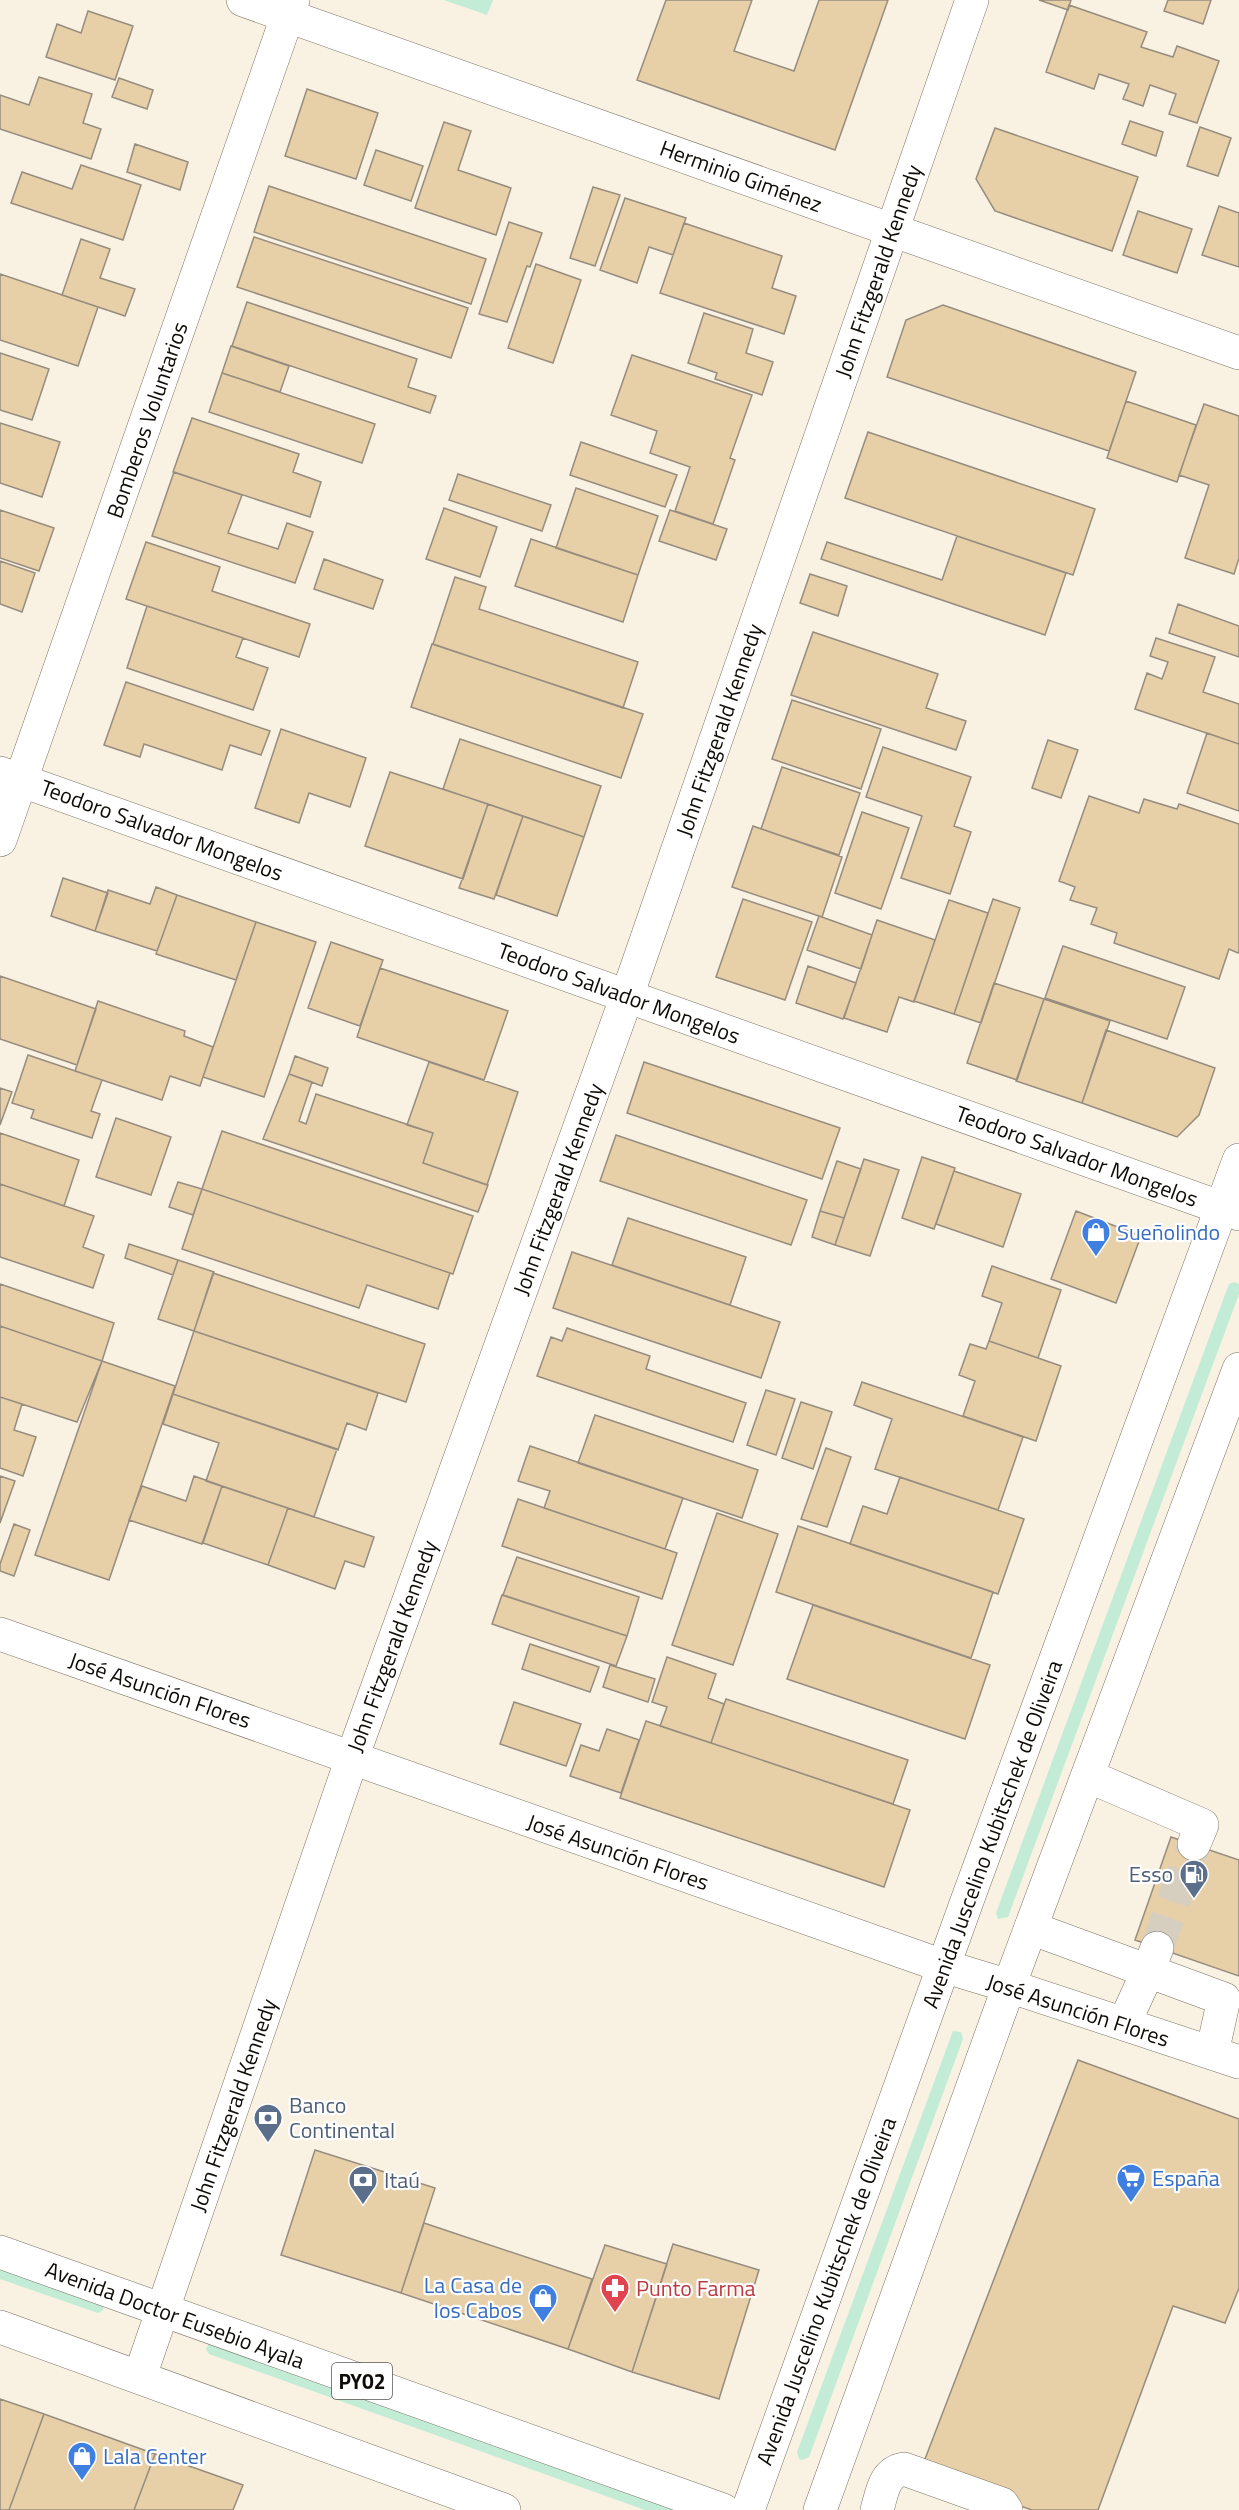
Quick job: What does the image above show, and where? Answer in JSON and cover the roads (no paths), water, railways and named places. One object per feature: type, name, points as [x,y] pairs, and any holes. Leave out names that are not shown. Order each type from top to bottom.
[{"type":"main road","name":"Herminio Giménez","points":[[243,0],[291,8],[893,230],[1239,353]]},
{"type":"main road","name":"John Fitzgerald Kennedy","points":[[140,2376],[352,1758],[627,996],[972,0]]},
{"type":"main road","name":"Bomberos Voluntarios","points":[[0,840],[10,776],[291,8]]},
{"type":"main road","name":"Teodoro Salvador Mongelos","points":[[10,776],[1230,1211]]},
{"type":"main road","name":"Avenida Juscelino Kubitschek de Oliveira","points":[[748,2510],[943,1966],[1230,1211],[1239,1160]]},
{"type":"main road","points":[[820,2510],[1009,1986],[1239,1369]]},
{"type":"main road","name":"José Asunción Flores","points":[[0,1634],[943,1966],[1225,2057]]},
{"type":"main road","points":[[1088,1776],[1202,1825],[1194,1844]]},
{"type":"main road","points":[[1031,1928],[1152,1959],[1224,1999],[1225,2057]]},
{"type":"main road","points":[[1124,2024],[1152,1959]]},
{"type":"main road","name":"Avenida Doctor Eusebio Ayala","points":[[0,2252],[723,2510]]},
{"type":"main road","points":[[0,2327],[504,2510]]},
{"type":"main road","points":[[877,2510],[887,2478],[895,2470],[904,2469],[1002,2504],[1006,2510]]},
{"type":"tunnel","points":[[1157,1948],[1194,1844]]},
{"type":"place","name":"Sueñolindo","points":[[1096,1258]]},
{"type":"place","name":"Esso","points":[[1194,1900]]},
{"type":"place","name":"Banco Continental","points":[[268,2144]]},
{"type":"place","name":"España","points":[[1131,2204]]},
{"type":"place","name":"Itaú","points":[[363,2206]]},
{"type":"place","name":"Punto Farma","points":[[615,2314]]},
{"type":"place","name":"La Casa de los Cabos","points":[[543,2324]]},
{"type":"place","name":"Lala Center","points":[[82,2482]]}]
